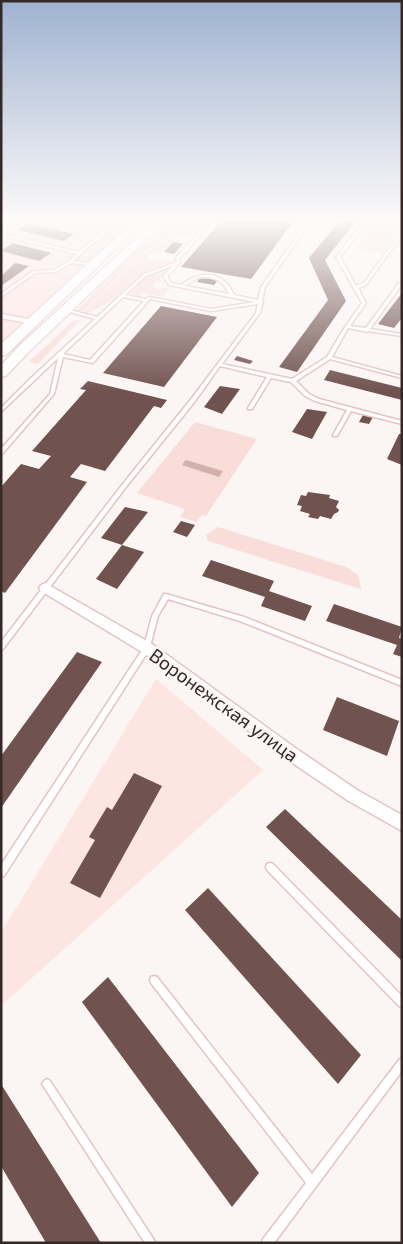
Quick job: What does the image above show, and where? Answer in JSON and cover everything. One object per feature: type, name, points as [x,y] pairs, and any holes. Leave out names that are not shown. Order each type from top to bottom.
[{"type":"main road","points":[[5,354],[32,322],[79,277]]},
{"type":"main road","points":[[1,373],[25,348],[103,277]]},
{"type":"main road","points":[[5,354],[25,348]]},
{"type":"street","points":[[1,316],[32,322]]},
{"type":"street","name":"Воронежская улица","points":[[45,588],[147,648],[286,750],[352,795],[402,824]]},
{"type":"lane","points":[[1,296],[27,277]]},
{"type":"lane","points":[[1,411],[142,277]]},
{"type":"lane","points":[[166,277],[170,284],[261,302]]},
{"type":"lane","points":[[182,286],[194,277]]},
{"type":"lane","points":[[215,277],[225,281],[229,286],[232,296]]},
{"type":"lane","points":[[1,647],[220,365],[258,313],[263,287],[270,277]]},
{"type":"lane","points":[[293,382],[330,358],[347,327],[364,303],[349,277]]},
{"type":"lane","points":[[355,288],[365,284],[370,277]]},
{"type":"lane","points":[[366,331],[400,284]]},
{"type":"lane","points":[[122,296],[147,300],[149,298],[211,310],[261,302]]},
{"type":"lane","points":[[61,354],[91,362],[147,300]]},
{"type":"lane","points":[[67,310],[98,319]]},
{"type":"lane","points":[[347,327],[402,335]]},
{"type":"lane","points":[[1,452],[52,394],[61,354]]},
{"type":"lane","points":[[330,358],[402,377]]},
{"type":"lane","points":[[220,365],[293,382],[307,395],[317,400],[402,423]]},
{"type":"lane","points":[[250,408],[270,376]]},
{"type":"lane","points":[[336,435],[350,409]]},
{"type":"lane","points":[[1,873],[147,648],[155,616],[166,596],[242,619],[402,682]]},
{"type":"lane","points":[[270,868],[402,1002]]},
{"type":"lane","points":[[154,980],[312,1182]]},
{"type":"lane","points":[[267,1243],[402,1064]]},
{"type":"lane","points":[[47,1084],[151,1243]]},
{"type":"shaded area","points":[[1,277],[74,277],[1,345]]},
{"type":"shaded area","points":[[110,277],[118,277],[85,310],[75,312]]},
{"type":"shaded area","points":[[120,277],[138,277],[113,300],[88,313],[84,312]]},
{"type":"shaded area","points":[[145,277],[161,277],[160,280],[152,284],[157,289],[171,287],[163,297],[144,293],[140,296],[130,294]]},
{"type":"shaded area","points":[[80,320],[38,364],[29,362],[73,321]]},
{"type":"shaded area","points":[[195,422],[257,439],[206,516],[202,515],[197,522],[180,517],[185,509],[137,493]]},
{"type":"shaded area","points":[[186,460],[223,471],[219,477],[182,465]]},
{"type":"shaded area","points":[[218,527],[346,567],[358,575],[361,589],[208,541],[206,535]]},
{"type":"shaded area","points":[[156,679],[263,770],[3,1004],[1,1003],[1,933]]},
{"type":"building","points":[[1,277],[14,277],[1,286]]},
{"type":"building","points":[[200,277],[218,280],[214,285],[197,282]]},
{"type":"building","points":[[318,277],[334,277],[346,301],[297,372],[279,367],[328,300]]},
{"type":"building","points":[[402,293],[402,318],[394,328],[378,324]]},
{"type":"building","points":[[161,306],[217,317],[164,387],[103,373]]},
{"type":"building","points":[[237,356],[253,361],[250,364],[234,360]]},
{"type":"building","points":[[330,370],[402,388],[402,400],[324,380]]},
{"type":"building","points":[[88,381],[167,400],[161,408],[154,406],[105,471],[81,464],[70,477],[87,482],[5,593],[1,591],[1,487],[21,464],[39,469],[51,456],[32,451],[86,390],[80,389]]},
{"type":"building","points":[[220,386],[240,389],[222,414],[204,407]]},
{"type":"building","points":[[307,409],[327,412],[312,439],[292,432]]},
{"type":"building","points":[[363,415],[373,417],[369,424],[359,422]]},
{"type":"building","points":[[399,434],[402,434],[402,465],[387,459]]},
{"type":"building","points":[[308,492],[330,495],[329,498],[339,501],[336,507],[339,510],[338,512],[331,519],[320,516],[318,519],[308,517],[310,514],[300,511],[302,506],[297,505],[301,495],[306,496]]},
{"type":"building","points":[[125,507],[148,512],[122,545],[101,538]]},
{"type":"building","points":[[181,521],[195,525],[187,537],[173,532]]},
{"type":"building","points":[[122,545],[144,552],[117,589],[96,579]]},
{"type":"building","points":[[211,560],[274,581],[269,591],[312,606],[305,621],[261,606],[265,597],[202,576]]},
{"type":"building","points":[[334,604],[402,627],[399,638],[402,639],[402,657],[393,654],[397,645],[326,621]]},
{"type":"building","points":[[77,652],[102,662],[1,808],[1,756]]},
{"type":"building","points":[[337,697],[399,721],[387,756],[323,730]]},
{"type":"building","points":[[134,773],[162,786],[100,898],[70,883],[95,840],[89,837],[107,807],[112,810]]},
{"type":"building","points":[[285,809],[402,920],[402,961],[266,827]]},
{"type":"building","points":[[208,888],[361,1055],[338,1084],[185,910]]},
{"type":"building","points":[[108,977],[259,1173],[232,1207],[82,1002]]},
{"type":"building","points":[[1,1084],[101,1243],[46,1243],[1,1166]]}]
